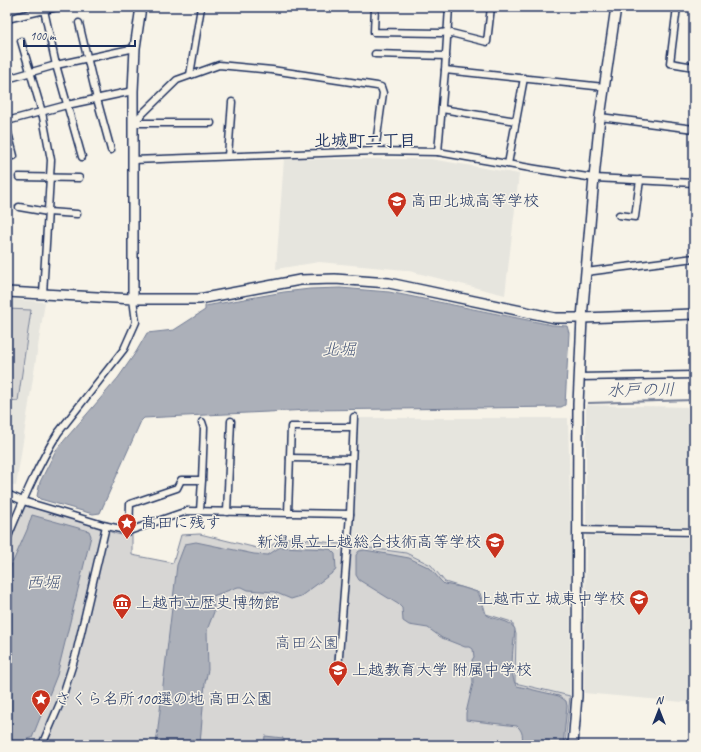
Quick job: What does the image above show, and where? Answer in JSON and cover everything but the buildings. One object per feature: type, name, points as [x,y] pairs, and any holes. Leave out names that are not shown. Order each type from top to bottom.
[{"type":"street","points":[[7,19],[57,7]]},
{"type":"street","points":[[7,539],[41,462],[58,433],[124,349],[136,322],[133,299],[133,91],[135,48],[141,7]]},
{"type":"street","points":[[190,75],[202,7]]},
{"type":"street","points":[[375,7],[374,32],[447,32],[487,42],[491,7]]},
{"type":"street","points":[[438,152],[449,7]]},
{"type":"street","points":[[573,745],[577,696],[579,377],[582,318],[600,117],[616,7]]},
{"type":"street","points":[[677,7],[670,63],[694,67]]},
{"type":"street","points":[[44,10],[56,65],[82,157]]},
{"type":"street","points":[[78,23],[111,150]]},
{"type":"street","points":[[21,41],[42,112],[51,160],[43,294]]},
{"type":"street","points":[[7,79],[56,65],[135,48]]},
{"type":"street","points":[[375,54],[446,56]]},
{"type":"street","points":[[133,123],[178,80],[190,75],[219,65],[272,70],[381,87],[383,93],[375,151]]},
{"type":"street","points":[[445,70],[604,87]]},
{"type":"street","points":[[508,164],[524,78]]},
{"type":"street","points":[[7,121],[67,105],[133,91]]},
{"type":"street","points":[[228,156],[232,102]]},
{"type":"street","points":[[442,108],[516,121]]},
{"type":"street","points":[[600,117],[694,129]]},
{"type":"street","points":[[133,123],[212,123]]},
{"type":"street","points":[[7,129],[14,156]]},
{"type":"street","points":[[133,160],[375,151],[438,152],[594,178],[694,182]]},
{"type":"street","points":[[19,177],[78,178]]},
{"type":"street","points":[[619,216],[635,217],[640,180]]},
{"type":"street","points":[[19,207],[48,212],[77,214]]},
{"type":"street","points":[[586,272],[694,258]]},
{"type":"street","points":[[7,292],[133,299],[199,299],[300,280],[336,279],[388,283],[556,318],[694,314]]},
{"type":"street","points":[[579,377],[694,375]]},
{"type":"street","points":[[338,669],[350,514],[354,417]]},
{"type":"street","points":[[227,512],[231,421]]},
{"type":"street","points":[[200,511],[204,428],[202,422]]},
{"type":"street","points":[[288,513],[291,426],[354,427]]},
{"type":"street","points":[[290,458],[352,459]]},
{"type":"street","points":[[129,531],[130,504],[177,488],[181,480],[202,480]]},
{"type":"street","points":[[7,494],[23,501],[106,526],[129,531],[185,511],[350,514]]},
{"type":"street","points":[[42,745],[61,702],[76,654],[106,526]]},
{"type":"street","points":[[577,530],[694,532]]},
{"type":"shaded area","name":"高田北城高等学校","points":[[284,159],[431,159],[519,174],[505,295],[405,270],[319,262],[276,269]]},
{"type":"shaded area","points":[[7,299],[45,302],[16,486],[7,483]]},
{"type":"shaded area","points":[[586,405],[694,407],[694,527],[586,527]]},
{"type":"shaded area","name":"新潟県立上越総合技術高等学校","points":[[356,418],[568,418],[571,536],[570,696],[515,683],[516,634],[486,614],[480,593],[445,582],[431,565],[351,545]]},
{"type":"shaded area","name":"上越市立 城東中学校","points":[[586,535],[694,538],[694,703],[584,693]]},
{"type":"green space","points":[[7,309],[31,310],[18,401],[7,400]]},
{"type":"green space","name":"高田公園","points":[[24,505],[94,525],[117,534],[132,534],[132,555],[173,563],[181,535],[200,534],[265,550],[282,538],[296,538],[406,553],[431,565],[445,582],[480,593],[486,614],[512,622],[516,634],[515,683],[570,696],[565,745],[7,745],[7,546]]},
{"type":"water","name":"北堀","points":[[340,288],[389,292],[552,325],[567,326],[569,333],[565,405],[561,407],[309,410],[144,418],[141,421],[100,513],[93,514],[40,499],[37,496],[40,482],[56,450],[118,378],[147,333],[174,330],[205,310],[205,306],[284,292]]},
{"type":"water","name":"西堀","points":[[32,515],[89,531],[91,536],[57,675],[32,738],[27,739],[28,745],[7,745],[7,575]]},
{"type":"water","points":[[196,542],[254,554],[268,555],[280,547],[330,549],[335,554],[336,569],[301,596],[291,599],[274,592],[248,590],[242,587],[213,596],[214,612],[207,630],[208,670],[205,683],[200,744],[156,745],[177,565],[185,544]]},
{"type":"water","points":[[365,550],[409,558],[430,568],[444,584],[477,592],[487,615],[509,623],[515,629],[512,659],[514,682],[517,686],[559,696],[566,701],[567,706],[563,745],[522,745],[522,734],[517,726],[466,720],[466,713],[473,683],[473,649],[442,638],[428,628],[409,625],[403,621],[402,608],[398,604],[359,580],[356,575],[356,555],[359,551]]},
{"type":"water","points":[[265,736],[283,738],[282,745],[264,745]]},
{"type":"waterway","name":"水戸の川","points":[[588,403],[694,400]]},
{"type":"waterway","points":[[47,742],[56,720]]},
{"type":"place","name":"高田北城高等学校","points":[[397,218]]},
{"type":"place","name":"髙田に残す","points":[[127,540]]},
{"type":"place","name":"新潟県立上越総合技術高等学校","points":[[495,559]]},
{"type":"place","name":"上越市立 城東中学校","points":[[639,616]]},
{"type":"place","name":"上越市立歴史博物館","points":[[122,620]]},
{"type":"place","name":"上越教育大学 附属中学校","points":[[338,687]]},
{"type":"place","name":"さくら名所100選の地 高田公園","points":[[41,716]]},
{"type":"district","name":"北城町二丁目","points":[[365,140]]}]
